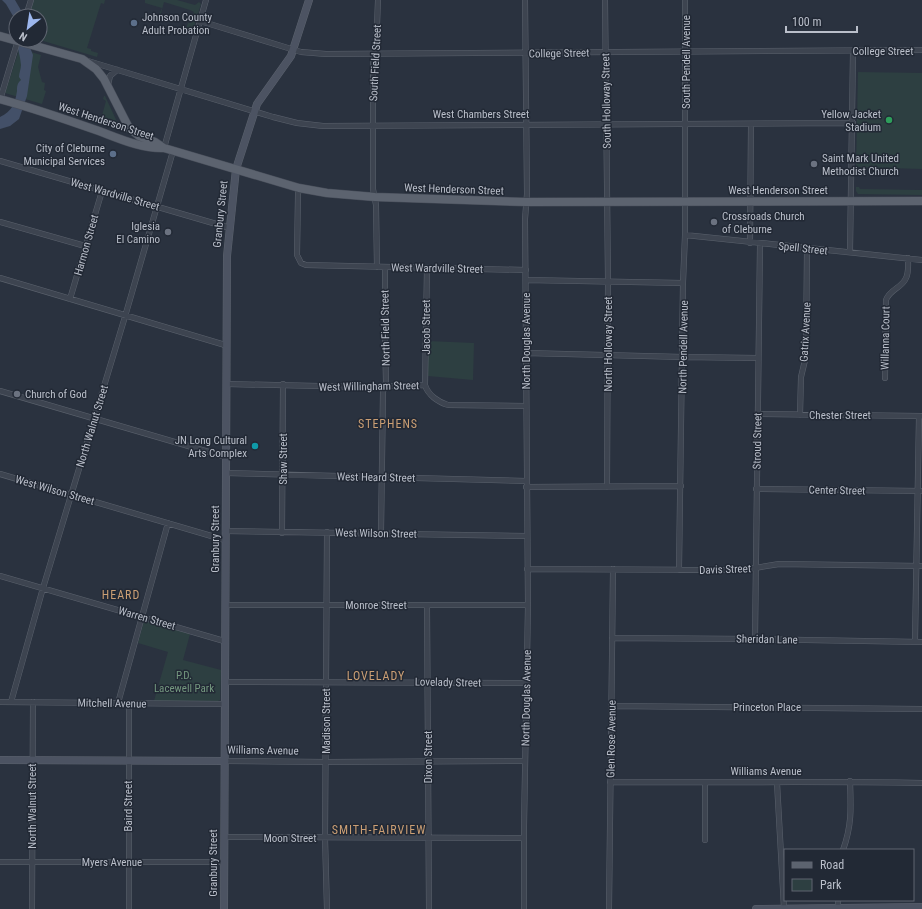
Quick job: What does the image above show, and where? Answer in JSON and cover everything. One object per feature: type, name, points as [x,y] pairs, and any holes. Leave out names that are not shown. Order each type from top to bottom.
[{"type":"main road","name":"West Chambers Street","points":[[42,48],[82,59],[96,69],[108,84],[129,128],[139,136],[155,142],[164,148]]},
{"type":"main road","name":"West Henderson Street","points":[[1,100],[125,140],[154,148],[164,148],[299,188],[332,194],[374,197],[526,202],[922,201]]},
{"type":"street","points":[[164,148],[206,0]]},
{"type":"street","name":"Granbury Street","points":[[224,909],[224,641],[227,384],[225,345],[226,264],[236,169],[260,98],[288,62],[294,49],[309,0]]},
{"type":"street","name":"South Field Street","points":[[373,126],[373,60],[376,50],[378,0]]},
{"type":"street","name":"North Douglas Avenue","points":[[524,909],[528,605],[526,484],[525,0]]},
{"type":"street","name":"South Holloway Street","points":[[605,0],[607,202]]},
{"type":"street","name":"South Pendell Avenue","points":[[686,0],[686,124]]},
{"type":"street","name":"College Street","points":[[200,21],[294,49],[315,53],[375,55],[922,50]]},
{"type":"street","points":[[1,100],[14,48]]},
{"type":"street","points":[[850,252],[854,51]]},
{"type":"street","name":"West Chambers Street","points":[[82,59],[297,123],[323,126],[751,124],[853,122]]},
{"type":"street","points":[[108,84],[111,75],[117,70]]},
{"type":"street","name":"North Pendell Avenue","points":[[679,570],[686,124]]},
{"type":"street","points":[[750,242],[751,124]]},
{"type":"street","points":[[373,126],[377,267]]},
{"type":"street","name":"North Walnut Street","points":[[11,702],[42,588],[174,151]]},
{"type":"street","name":"West Wardville Street","points":[[0,161],[230,228]]},
{"type":"street","name":"West Wardville Street","points":[[299,188],[297,255],[301,263],[306,265],[526,270]]},
{"type":"street","name":"Harmon Street","points":[[70,299],[102,191]]},
{"type":"street","name":"North Holloway Street","points":[[607,202],[608,487]]},
{"type":"street","points":[[0,222],[85,246]]},
{"type":"street","name":"Spell Street","points":[[685,235],[922,260]]},
{"type":"street","name":"Stroud Street","points":[[755,638],[760,244]]},
{"type":"street","name":"Gatrix Avenue","points":[[800,415],[801,377],[806,356],[807,248]]},
{"type":"street","name":"Willanna Court","points":[[885,378],[886,300],[891,291],[902,284],[906,278],[908,258]]},
{"type":"street","name":"North Field Street","points":[[381,533],[383,392],[386,382],[385,267]]},
{"type":"street","name":"Jacob Street","points":[[425,385],[426,268]]},
{"type":"street","points":[[0,278],[225,345]]},
{"type":"street","points":[[526,280],[683,282]]},
{"type":"street","points":[[526,353],[758,358]]},
{"type":"street","name":"West Willingham Street","points":[[227,384],[283,384],[288,386],[425,385],[426,389],[437,400],[448,405],[526,406]]},
{"type":"street","name":"Shaw Street","points":[[282,533],[283,384]]},
{"type":"street","points":[[0,391],[226,457]]},
{"type":"street","name":"Chester Street","points":[[757,414],[920,416]]},
{"type":"street","points":[[915,642],[919,566],[920,416]]},
{"type":"street","name":"West Heard Street","points":[[226,473],[283,476],[382,477],[608,487],[681,486]]},
{"type":"street","name":"West Wilson Street","points":[[0,474],[225,540]]},
{"type":"street","name":"Center Street","points":[[756,489],[920,491]]},
{"type":"street","points":[[118,703],[168,524]]},
{"type":"street","name":"West Wilson Street","points":[[225,531],[527,536]]},
{"type":"street","name":"Madison Street","points":[[327,532],[325,838],[327,909]]},
{"type":"street","name":"Davis Street","points":[[527,569],[728,570],[779,564],[919,566]]},
{"type":"street","name":"Glen Rose Avenue","points":[[609,909],[613,569]]},
{"type":"street","name":"Warren Street","points":[[0,576],[224,641]]},
{"type":"street","name":"Monroe Street","points":[[225,605],[528,605]]},
{"type":"street","name":"Dixon Street","points":[[427,605],[429,909]]},
{"type":"street","name":"Sheridan Lane","points":[[612,638],[755,638],[922,642]]},
{"type":"street","name":"Lovelady Street","points":[[224,682],[527,683]]},
{"type":"street","name":"Mitchell Avenue","points":[[0,702],[224,704]]},
{"type":"street","name":"North Walnut Street","points":[[32,909],[33,702]]},
{"type":"street","name":"Baird Street","points":[[129,703],[129,909]]},
{"type":"street","name":"Princeton Place","points":[[612,706],[922,709]]},
{"type":"street","name":"Williams Avenue","points":[[0,760],[326,762],[525,761]]},
{"type":"street","points":[[843,849],[848,836],[851,815],[850,781]]},
{"type":"street","name":"Williams Avenue","points":[[610,782],[705,783],[850,781],[922,783]]},
{"type":"street","points":[[777,782],[784,908]]},
{"type":"street","points":[[705,783],[705,840]]},
{"type":"street","name":"Moon Street","points":[[224,837],[429,839],[524,838]]},
{"type":"street","name":"Myers Avenue","points":[[0,862],[224,862]]},
{"type":"street","points":[[756,909],[838,904],[922,907]]},
{"type":"green space","points":[[34,0],[105,0],[104,4],[101,3],[87,48],[98,53],[97,57],[48,42],[48,8],[32,8]]},
{"type":"green space","points":[[145,0],[177,0],[195,5],[199,2],[201,4],[193,30],[186,28],[188,23],[190,23],[194,12],[164,2],[160,17],[158,17],[162,8],[145,3]]},
{"type":"green space","points":[[19,50],[41,55],[38,67],[42,82],[45,83],[44,90],[46,91],[42,104],[5,93]]},
{"type":"green space","name":"Yellow Jacket Stadium","points":[[858,72],[922,73],[922,169],[856,167]]},
{"type":"green space","points":[[104,96],[119,126],[97,120],[97,118],[101,119],[106,101],[103,99]]},
{"type":"green space","points":[[856,187],[859,187],[860,189],[922,190],[922,195],[858,194]]},
{"type":"green space","points":[[428,341],[474,343],[473,380],[428,376]]},
{"type":"green space","name":"P.D. Lacewell Park","points":[[144,621],[190,634],[183,660],[221,670],[220,700],[154,701],[168,652],[138,643]]},
{"type":"water","points":[[2,0],[15,0],[20,8],[8,8]]},
{"type":"water","points":[[18,48],[30,48],[33,55],[27,96],[19,119],[10,126],[0,129],[0,117],[12,107],[19,82],[21,80],[19,77],[21,66]]},
{"type":"place","name":"Johnson County Adult Probation","points":[[134,23]]},
{"type":"place","name":"Yellow Jacket Stadium","points":[[889,120]]},
{"type":"place","name":"City of Cleburne Municipal Services","points":[[113,154]]},
{"type":"place","name":"Saint Mark United Methodist Church","points":[[814,164]]},
{"type":"place","name":"Crossroads Church of Cleburne","points":[[714,222]]},
{"type":"place","name":"Iglesia El Camino","points":[[168,232]]},
{"type":"place","name":"Church of God","points":[[17,394]]},
{"type":"place","name":"JN Long Cultural Arts Complex","points":[[255,446]]},
{"type":"district","name":"STEPHENS","points":[[388,424]]},
{"type":"district","name":"HEARD","points":[[121,595]]},
{"type":"district","name":"LOVELADY","points":[[376,676]]},
{"type":"district","name":"SMITH-FAIRVIEW","points":[[379,830]]}]
